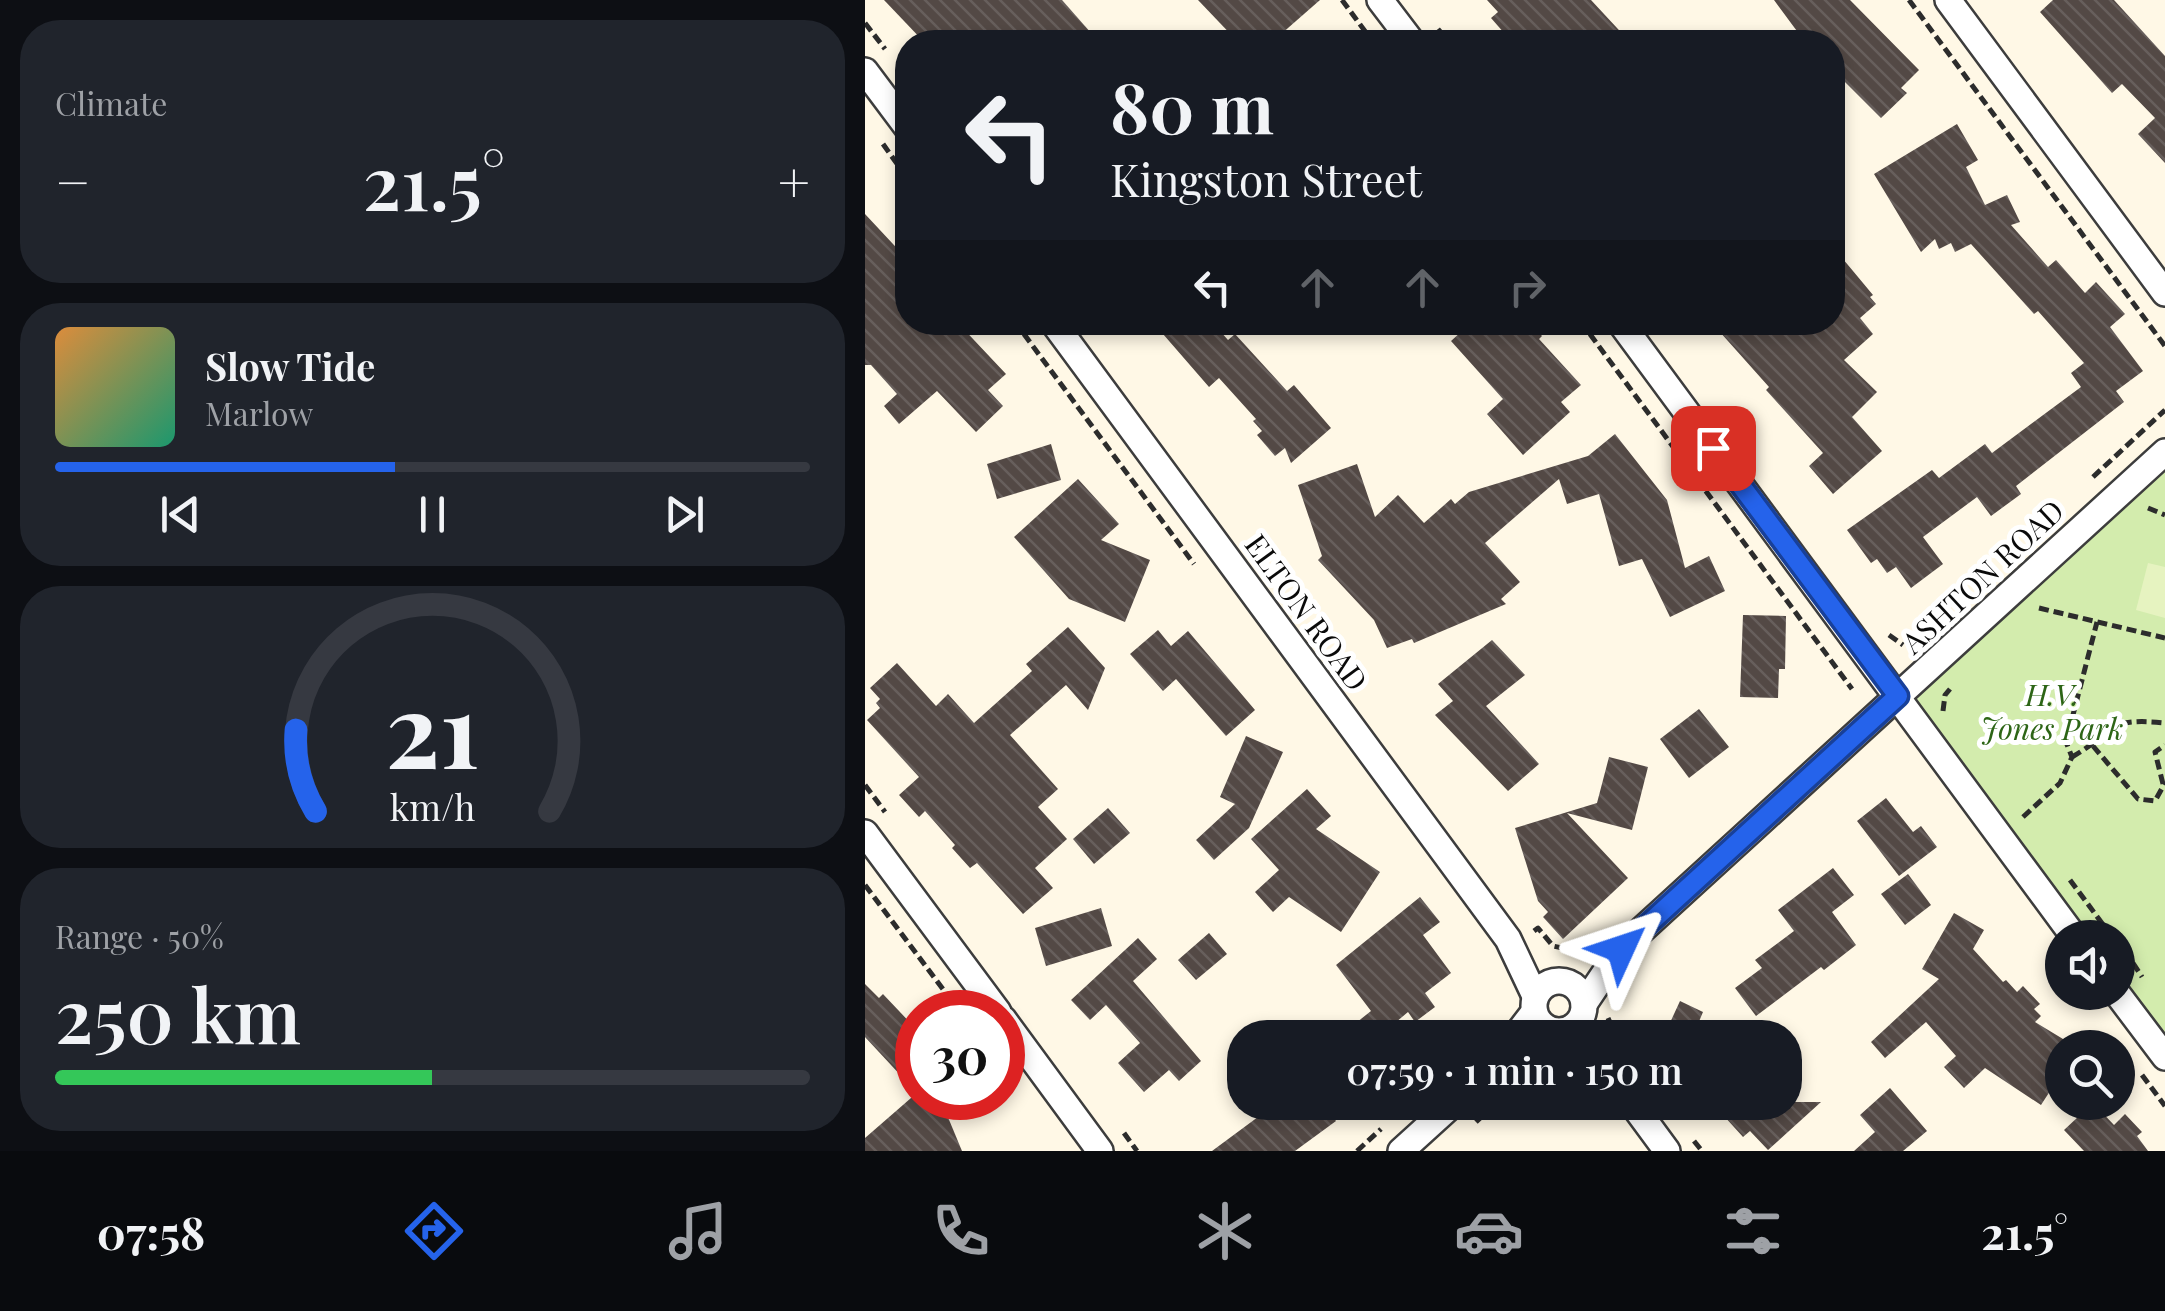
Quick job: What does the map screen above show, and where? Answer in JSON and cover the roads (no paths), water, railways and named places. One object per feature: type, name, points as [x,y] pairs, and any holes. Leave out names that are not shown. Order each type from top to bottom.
[{"type":"street","points":[[1380,0],[1403,30]]},
{"type":"street","points":[[1948,0],[2165,293]]},
{"type":"street","points":[[865,71],[895,112]]},
{"type":"street","name":"ELTON ROAD","points":[[1063,335],[1517,938],[1560,1015]]},
{"type":"street","points":[[1630,335],[2062,920]]},
{"type":"street","name":"ASHTON ROAD","points":[[1560,1015],[1621,949],[2165,452]]},
{"type":"street","points":[[865,833],[981,990]]},
{"type":"street","points":[[2129,1010],[2165,1058]]},
{"type":"street","points":[[1025,1049],[1101,1151]]},
{"type":"street","points":[[1401,1151],[1435,1120]]},
{"type":"street","points":[[1644,1120],[1667,1151]]},
{"type":"park label","name":"H.V. Jones Park","points":[[2052,711]]}]
